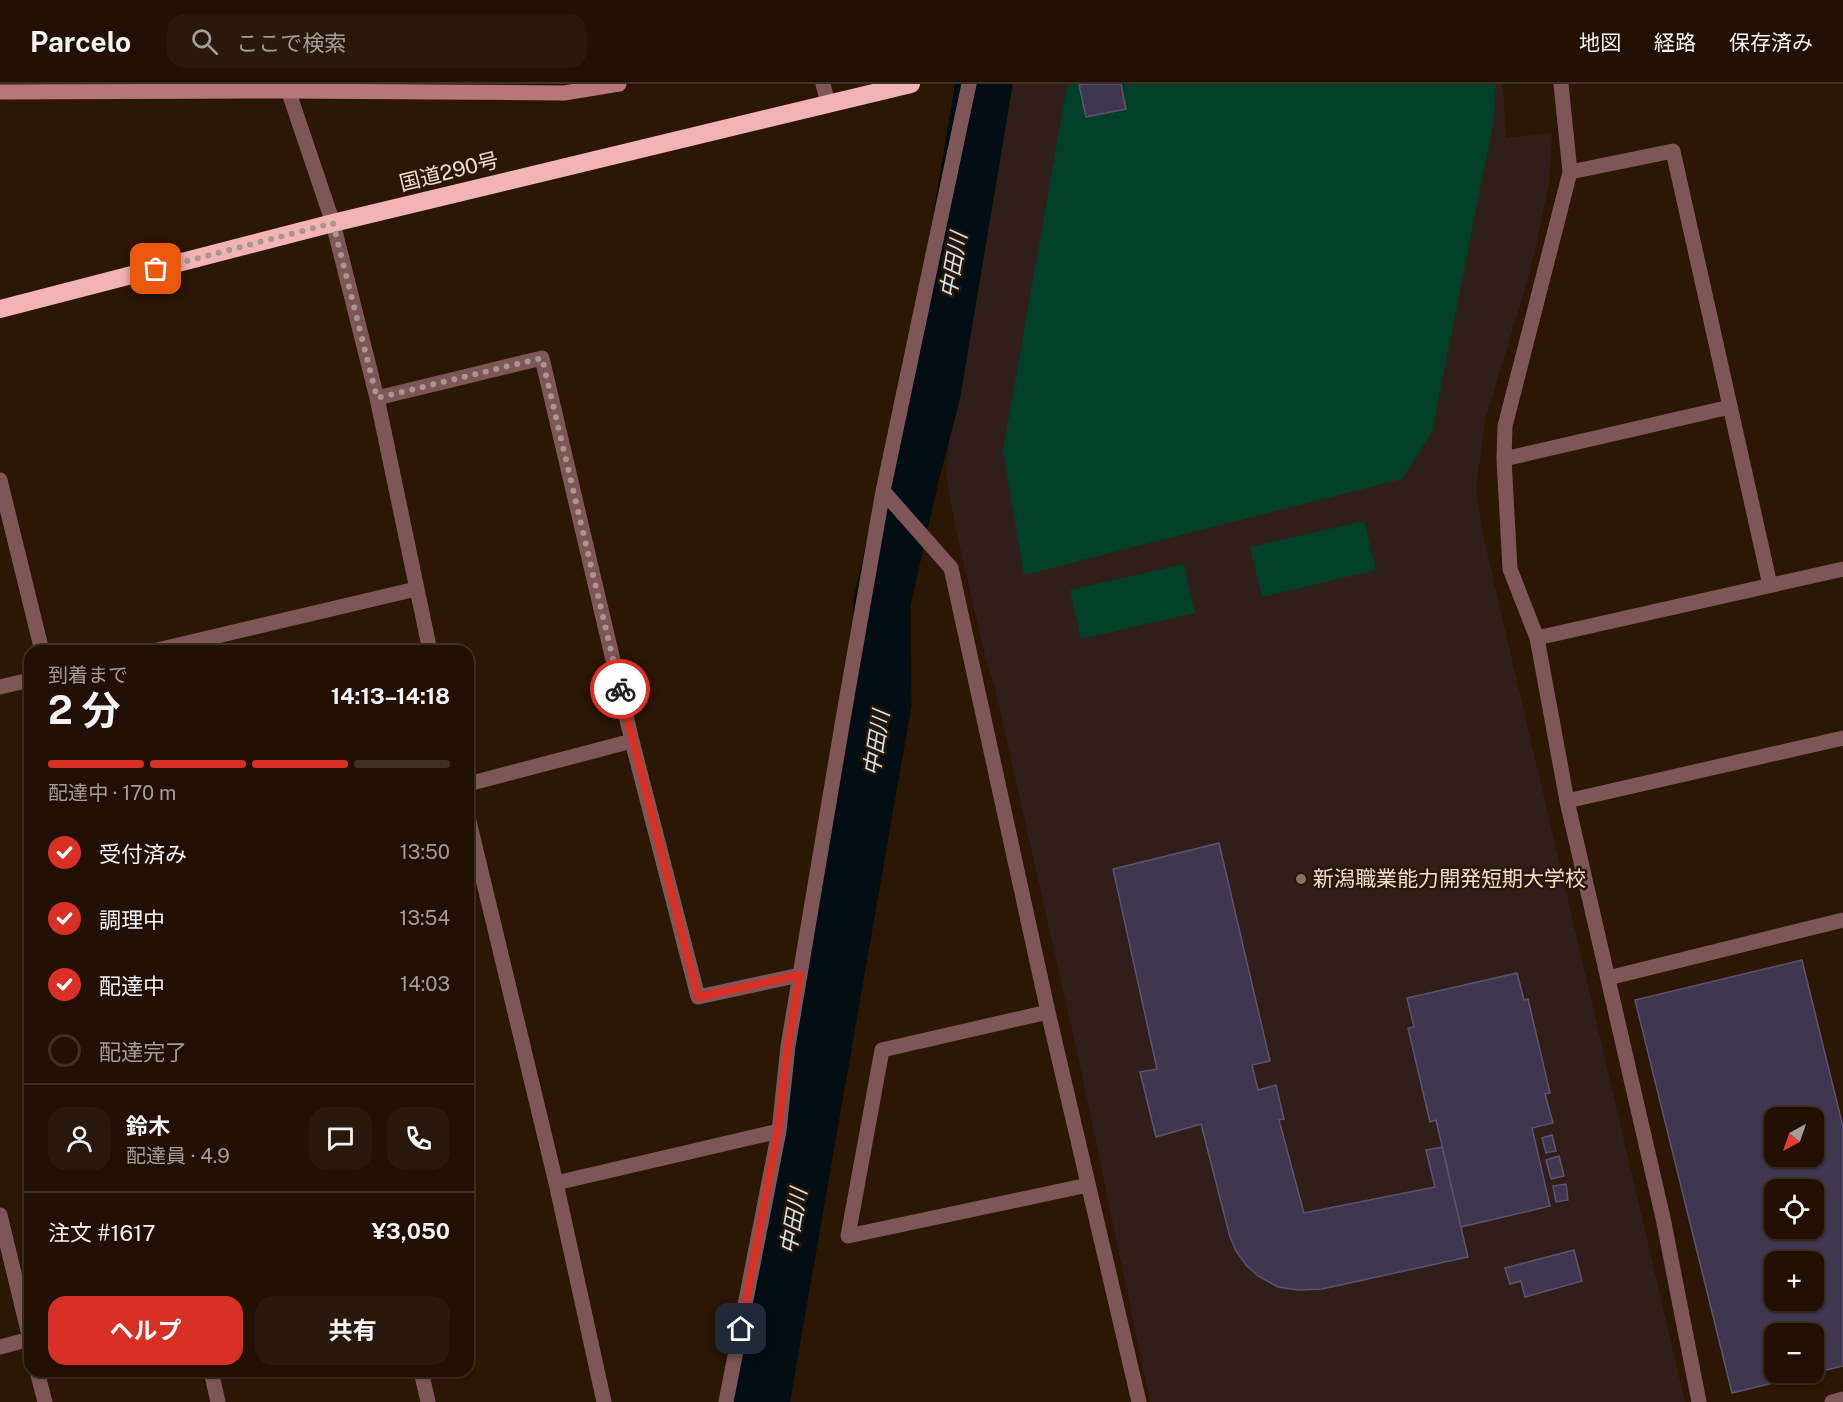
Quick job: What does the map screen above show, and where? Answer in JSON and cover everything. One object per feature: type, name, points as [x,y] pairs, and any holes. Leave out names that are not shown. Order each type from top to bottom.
[{"type":"highway","name":"国道290号","points":[[0,309],[333,223],[911,84]]},
{"type":"street","points":[[0,92],[287,87],[564,93],[619,84]]},
{"type":"street","points":[[823,84],[828,104]]},
{"type":"street","points":[[726,1402],[778,1131],[788,1046],[883,491],[969,84]]},
{"type":"street","points":[[1562,84],[1570,172],[1505,426],[1504,459],[1510,568],[1537,638],[1567,801],[1662,1218],[1700,1402]]},
{"type":"street","points":[[287,87],[333,223],[377,398],[429,645]]},
{"type":"street","points":[[1570,172],[1673,151],[1770,585]]},
{"type":"street","points":[[377,398],[542,358],[632,741],[698,997],[800,975]]},
{"type":"street","points":[[1504,459],[1730,407]]},
{"type":"street","points":[[0,480],[41,645]]},
{"type":"street","points":[[883,491],[951,568],[1048,1012],[1139,1402]]},
{"type":"street","points":[[1537,638],[1843,569]]},
{"type":"street","points":[[178,645],[416,589]]},
{"type":"street","points":[[0,687],[24,681]]},
{"type":"street","points":[[1567,801],[1843,738]]},
{"type":"street","points":[[474,782],[632,741]]},
{"type":"street","points":[[474,842],[556,1183],[604,1402]]},
{"type":"street","points":[[1608,978],[1843,920]]},
{"type":"street","points":[[1048,1012],[882,1050],[848,1236],[1088,1185]]},
{"type":"street","points":[[556,1183],[778,1131]]},
{"type":"street","points":[[0,1215],[24,1314]]},
{"type":"street","points":[[0,1347],[24,1341]]},
{"type":"street","points":[[39,1377],[45,1402]]},
{"type":"street","points":[[212,1377],[218,1402]]},
{"type":"street","points":[[423,1377],[429,1402]]},
{"type":"street","points":[[1832,1402],[1843,1400]]},
{"type":"shaded area","name":"新潟職業能力開発短期大学校","points":[[1005,84],[1503,84],[1506,138],[1552,133],[1549,185],[1530,272],[1485,421],[1476,489],[1483,535],[1685,1402],[1150,1402],[1081,1070],[995,688],[985,656],[956,530],[946,476],[949,436],[977,272]]},
{"type":"green space","points":[[1074,84],[1496,84],[1493,125],[1432,432],[1402,479],[1024,575],[1003,451],[1067,86]]},
{"type":"green space","points":[[1364,521],[1376,570],[1262,597],[1250,547]]},
{"type":"green space","points":[[1184,564],[1195,613],[1081,639],[1070,590]]},
{"type":"building","points":[[1121,84],[1126,109],[1086,117],[1079,85]]},
{"type":"building","points":[[1219,843],[1270,1061],[1252,1065],[1258,1090],[1276,1085],[1284,1119],[1279,1120],[1304,1213],[1435,1187],[1426,1150],[1442,1147],[1468,1257],[1322,1289],[1298,1290],[1278,1287],[1258,1276],[1236,1251],[1230,1237],[1201,1124],[1156,1137],[1140,1072],[1157,1069],[1113,869]]},
{"type":"building","points":[[1802,960],[1843,1127],[1843,1366],[1824,1371],[1824,1323],[1764,1323],[1764,1383],[1773,1383],[1732,1393],[1635,1000]]},
{"type":"building","points":[[1517,973],[1524,1000],[1528,999],[1550,1093],[1545,1094],[1553,1123],[1532,1128],[1550,1206],[1461,1227],[1436,1120],[1430,1122],[1408,1028],[1414,1027],[1407,998]]},
{"type":"building","points":[[1552,1135],[1556,1151],[1546,1153],[1542,1138]]},
{"type":"building","points":[[1559,1156],[1564,1176],[1551,1179],[1546,1160]]},
{"type":"building","points":[[1566,1184],[1568,1200],[1556,1202],[1553,1186]]},
{"type":"building","points":[[1574,1250],[1582,1281],[1525,1297],[1521,1281],[1510,1284],[1505,1268]]},
{"type":"waterway","name":"中田川","points":[[761,1402],[883,703],[882,602],[932,393],[984,84]]},
{"type":"way so far","points":[[156,269],[333,223],[377,398],[542,358],[620,689]]},
{"type":"place","name":"新潟職業能力開発短期大学校","points":[[1301,879]]},
{"type":"route","points":[[620,689],[698,997],[800,975],[788,1046],[778,1131],[741,1329]]}]
